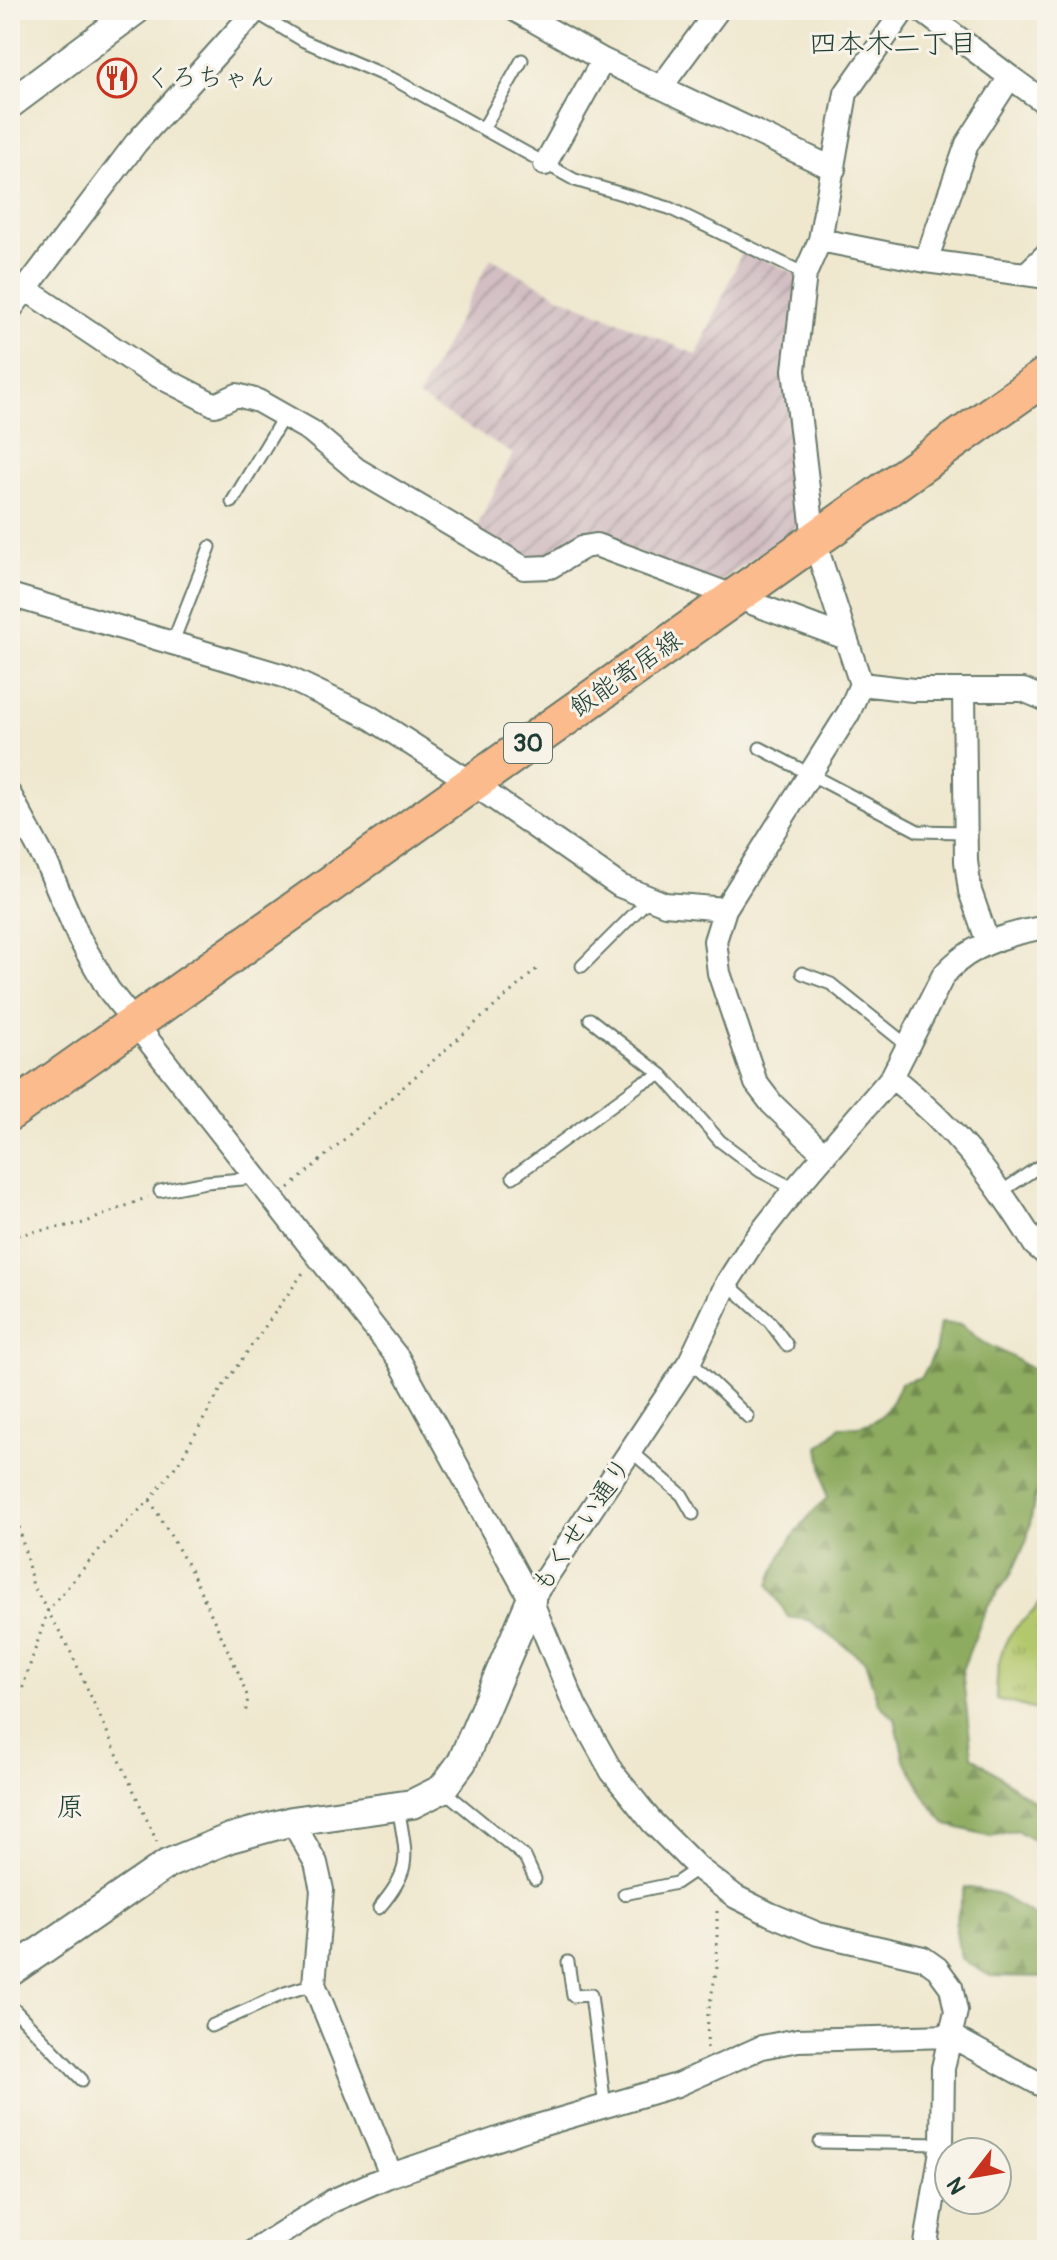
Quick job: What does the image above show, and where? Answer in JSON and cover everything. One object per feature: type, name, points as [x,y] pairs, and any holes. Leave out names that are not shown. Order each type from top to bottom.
[{"type":"main road","name":"飯能寄居線","points":[[10,1112],[1047,375]]},
{"type":"street","points":[[10,104],[136,10]]},
{"type":"street","points":[[661,87],[718,10]]},
{"type":"street","points":[[825,1155],[772,1104],[756,1083],[719,973],[715,941],[725,909],[849,712],[861,684],[814,540],[794,370],[805,274],[820,240],[846,93],[904,10]]},
{"type":"street","points":[[921,10],[1047,104]]},
{"type":"street","points":[[10,310],[136,143],[254,11]]},
{"type":"street","points":[[527,13],[603,60],[834,169]]},
{"type":"street","points":[[545,164],[603,60]]},
{"type":"street","points":[[926,261],[967,144],[1010,77]]},
{"type":"street","points":[[820,240],[926,261],[1037,275],[1047,254]]},
{"type":"street","points":[[24,288],[145,369],[215,405],[237,395],[311,431],[356,469],[524,568],[550,567],[584,547],[596,545],[846,638]]},
{"type":"street","points":[[10,595],[284,676],[368,716],[472,783],[620,886],[665,904],[725,909]]},
{"type":"street","points":[[861,684],[913,690],[1023,690],[1047,700]]},
{"type":"street","points":[[964,690],[965,832],[970,891],[988,943]]},
{"type":"street","points":[[10,795],[47,864],[90,962],[133,1023],[398,1358],[531,1600],[575,1706],[612,1772],[652,1822],[698,1868],[721,1885],[770,1914],[818,1934],[923,1958],[937,1968],[951,1987],[956,2011],[943,2068],[942,2136]]},
{"type":"street","name":"もくせい通り","points":[[442,1789],[462,1762],[531,1600],[690,1361],[727,1283],[795,1189],[892,1077],[943,976],[953,965],[988,943],[1047,927]]},
{"type":"street","points":[[892,1077],[939,1115],[1001,1192],[1035,1245],[1047,1255]]},
{"type":"street","points":[[10,1972],[167,1864],[230,1838],[292,1821],[412,1804],[442,1789]]},
{"type":"street","points":[[292,1821],[316,1863],[322,1890],[314,1984],[391,2175]]},
{"type":"street","points":[[255,2250],[284,2242],[332,2201],[391,2175],[527,2129],[677,2085],[762,2047],[798,2040],[951,2036],[1047,2088]]},
{"type":"street","points":[[925,2250],[933,2200]]},
{"type":"lane","points":[[254,11],[304,41],[395,80],[575,180],[669,208],[805,274]]},
{"type":"lane","points":[[483,129],[522,60]]},
{"type":"lane","points":[[232,502],[284,416]]},
{"type":"lane","points":[[172,644],[210,547]]},
{"type":"lane","points":[[760,748],[811,772],[918,831],[965,832]]},
{"type":"lane","points":[[582,966],[650,898]]},
{"type":"lane","points":[[802,973],[831,984],[908,1046]]},
{"type":"lane","points":[[590,1019],[662,1075],[720,1141],[760,1171],[795,1189]]},
{"type":"lane","points":[[513,1177],[642,1083],[662,1075]]},
{"type":"lane","points":[[1001,1192],[1047,1161]]},
{"type":"lane","points":[[160,1191],[206,1182],[255,1178]]},
{"type":"lane","points":[[727,1283],[770,1322],[787,1345]]},
{"type":"lane","points":[[690,1361],[748,1417]]},
{"type":"lane","points":[[632,1452],[682,1495],[693,1514]]},
{"type":"lane","points":[[442,1789],[525,1857],[535,1879]]},
{"type":"lane","points":[[379,1908],[397,1887],[407,1864],[398,1806]]},
{"type":"lane","points":[[624,1894],[676,1883],[698,1868]]},
{"type":"lane","points":[[568,1962],[573,1996],[591,1995],[605,2107]]},
{"type":"lane","points":[[211,2026],[285,1993],[314,1984]]},
{"type":"lane","points":[[10,2005],[82,2080]]},
{"type":"lane","points":[[820,2142],[933,2144]]},
{"type":"path","points":[[274,1201],[538,968]]},
{"type":"path","points":[[10,1236],[49,1232],[84,1223],[160,1191]]},
{"type":"path","points":[[10,1726],[48,1610],[105,1543],[150,1500],[181,1459],[221,1389],[317,1254]]},
{"type":"path","points":[[10,1488],[33,1586],[68,1646],[167,1864]]},
{"type":"path","points":[[150,1500],[191,1571],[239,1674],[248,1698],[245,1715]]},
{"type":"path","points":[[712,2069],[706,2043],[717,1967],[715,1917],[721,1885]]},
{"type":"shaded area","points":[[743,250],[801,276],[804,522],[717,584],[600,537],[546,560],[524,561],[475,531],[513,454],[418,397],[491,258],[557,295],[697,355]]},
{"type":"green space","points":[[940,1323],[963,1325],[982,1342],[1047,1375],[1047,1463],[1035,1497],[1027,1540],[1010,1576],[987,1607],[962,1670],[972,1756],[1047,1811],[1047,1848],[1016,1830],[991,1836],[947,1825],[928,1802],[904,1759],[895,1719],[878,1703],[865,1661],[809,1620],[788,1617],[769,1585],[792,1538],[827,1498],[819,1447],[840,1427],[872,1422],[891,1404],[900,1383],[922,1377],[935,1352]]},
{"type":"green space","points":[[1047,1590],[1047,1713],[996,1699],[998,1667],[1004,1645],[1012,1631],[1038,1606]]},
{"type":"green space","points":[[965,1887],[996,1893],[1047,1923],[1047,1977],[990,1976],[960,1958],[955,1924]]},
{"type":"place","name":"くろちゃん","points":[[117,78]]},
{"type":"district","name":"四本木二丁目","points":[[893,44]]},
{"type":"district","name":"原","points":[[70,1807]]}]
